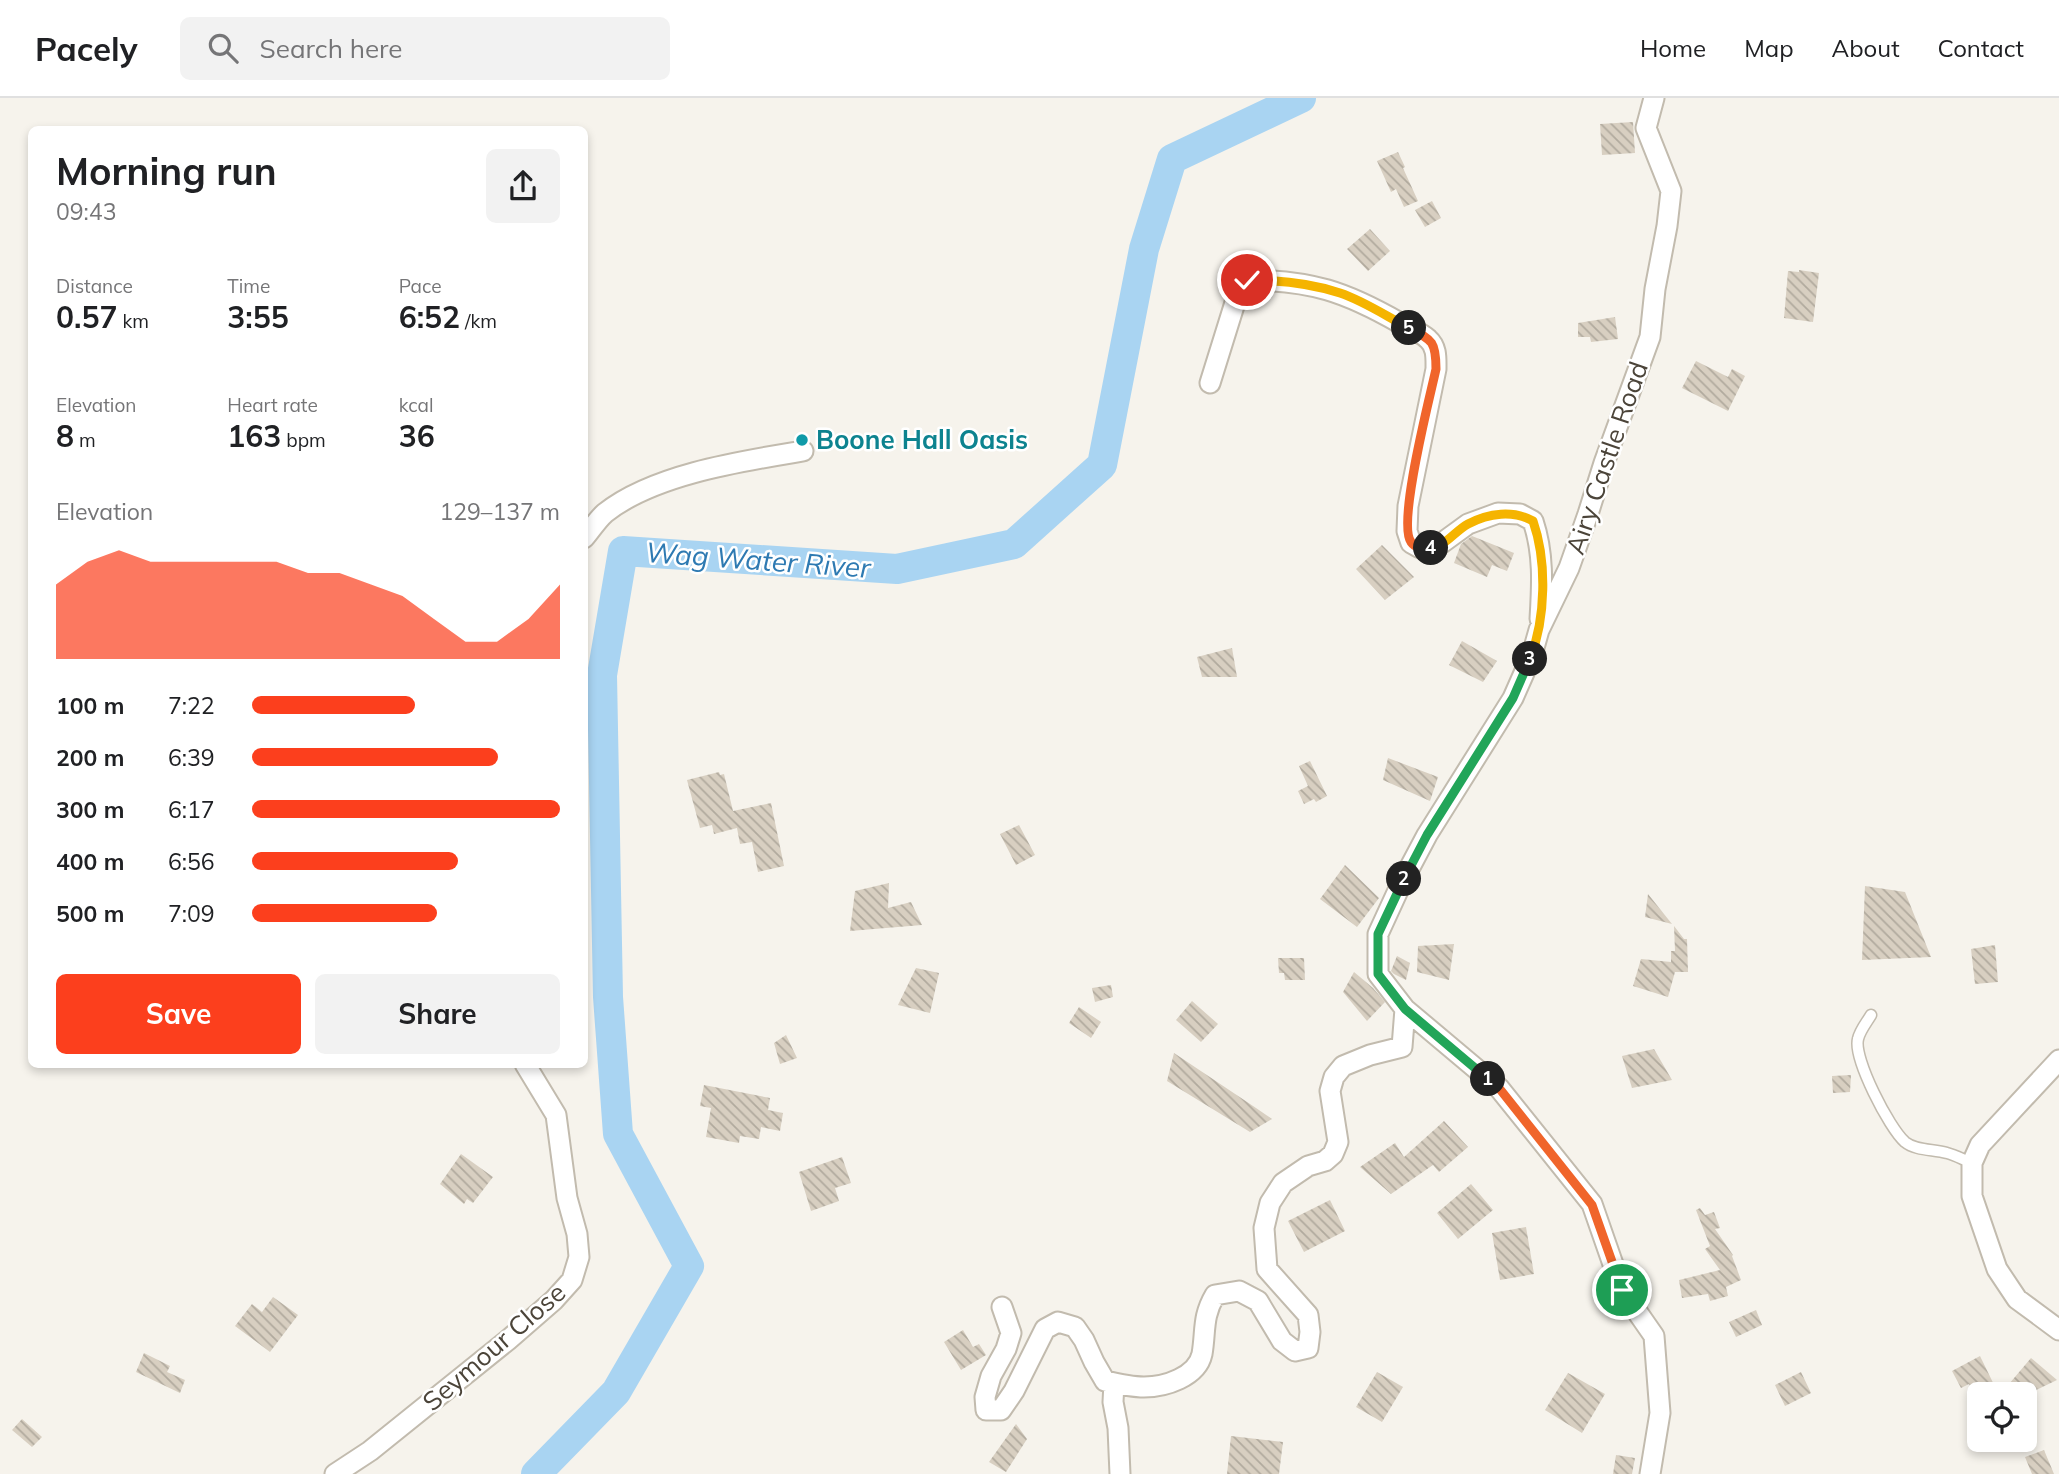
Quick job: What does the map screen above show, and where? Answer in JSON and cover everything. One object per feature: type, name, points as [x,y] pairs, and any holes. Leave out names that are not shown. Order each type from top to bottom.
[{"type":"street","name":"Airy Castle Road","points":[[1650,1474],[1660,1413],[1654,1336],[1622,1290],[1592,1205],[1499,1088],[1405,1009],[1378,974],[1378,934],[1427,835],[1513,698],[1532,655],[1539,630],[1569,568],[1650,337],[1671,191],[1646,128],[1654,98]]},
{"type":"street","points":[[1210,383],[1238,293],[1247,280],[1305,284],[1342,293],[1428,338],[1436,350],[1436,369],[1408,506],[1407,531],[1411,543],[1420,548],[1435,548],[1468,524],[1498,513],[1520,514],[1533,521],[1539,539],[1543,575],[1539,630]]},
{"type":"street","points":[[588,533],[604,514],[658,485],[709,468],[803,451]]},
{"type":"street","points":[[1002,1307],[1011,1333],[1006,1349],[991,1376],[985,1397],[986,1410],[1001,1410],[1014,1391],[1045,1329],[1058,1322],[1075,1327],[1105,1381],[1146,1387],[1191,1374],[1202,1357],[1207,1308],[1215,1295],[1239,1291],[1258,1301],[1282,1341],[1295,1351],[1308,1348],[1308,1315],[1267,1269],[1264,1227],[1270,1203],[1283,1182],[1334,1154],[1338,1142],[1331,1091],[1334,1077],[1343,1066],[1370,1055],[1402,1047],[1405,1009]]},
{"type":"street","points":[[2059,1060],[1980,1145],[1972,1163],[1972,1196],[1997,1269],[2017,1299],[2059,1330]]},
{"type":"street","name":"Seymour Close","points":[[335,1474],[370,1451],[508,1340],[554,1300],[572,1280],[579,1257],[577,1234],[567,1198],[556,1115],[527,1068]]},
{"type":"street","points":[[1114,1383],[1113,1402],[1118,1428],[1120,1474]]},
{"type":"lane","points":[[1871,1015],[1858,1037],[1857,1049],[1875,1096],[1889,1121],[1906,1143],[1925,1150],[1947,1153],[1972,1163]]},
{"type":"building","points":[[1633,122],[1635,153],[1602,155],[1600,124]]},
{"type":"building","points":[[1398,152],[1418,201],[1404,207],[1396,189],[1391,192],[1377,161]]},
{"type":"building","points":[[1432,201],[1441,218],[1425,227],[1415,210]]},
{"type":"building","points":[[1370,229],[1390,251],[1368,271],[1347,249]]},
{"type":"building","points":[[1788,271],[1819,273],[1813,322],[1784,318]]},
{"type":"building","points":[[1615,317],[1618,339],[1591,342],[1590,337],[1578,337],[1578,323]]},
{"type":"building","points":[[1696,361],[1728,377],[1732,369],[1745,376],[1728,411],[1682,388]]},
{"type":"building","points":[[1472,536],[1514,553],[1507,571],[1492,565],[1487,577],[1454,563],[1461,544]]},
{"type":"building","points":[[1382,545],[1414,577],[1385,600],[1356,569]]},
{"type":"building","points":[[1462,641],[1497,661],[1483,682],[1449,665]]},
{"type":"building","points":[[1232,648],[1237,677],[1202,677],[1197,657]]},
{"type":"building","points":[[1388,758],[1438,777],[1430,801],[1383,780]]},
{"type":"building","points":[[1310,761],[1327,796],[1304,804],[1298,791],[1308,786],[1299,766]]},
{"type":"building","points":[[719,772],[720,775],[724,774],[733,811],[771,803],[784,866],[758,872],[752,842],[740,844],[737,828],[714,834],[712,825],[700,828],[687,780]]},
{"type":"building","points":[[1019,825],[1035,855],[1016,865],[1000,834]]},
{"type":"building","points":[[1345,865],[1379,898],[1357,927],[1320,899]]},
{"type":"building","points":[[889,883],[888,908],[911,902],[922,925],[850,931],[855,891]]},
{"type":"building","points":[[1865,886],[1905,892],[1931,957],[1862,960]]},
{"type":"building","points":[[1648,894],[1672,924],[1645,917]]},
{"type":"building","points":[[1674,926],[1684,939],[1687,939],[1688,972],[1675,972],[1668,997],[1633,986],[1641,959],[1671,962],[1671,951],[1675,951]]},
{"type":"building","points":[[1454,944],[1449,980],[1417,972],[1418,946]]},
{"type":"building","points":[[1995,945],[1998,982],[1975,984],[1971,949]]},
{"type":"building","points":[[1397,956],[1410,963],[1406,980],[1391,971]]},
{"type":"building","points":[[1278,958],[1304,958],[1305,980],[1285,980],[1284,973],[1279,973]]},
{"type":"building","points":[[916,968],[939,973],[930,1013],[898,1005]]},
{"type":"building","points":[[1354,972],[1385,1002],[1367,1021],[1343,992]]},
{"type":"building","points":[[1111,985],[1113,997],[1095,1002],[1092,988]]},
{"type":"building","points":[[1192,1001],[1218,1024],[1201,1042],[1176,1020]]},
{"type":"building","points":[[1079,1007],[1101,1022],[1091,1038],[1069,1023]]},
{"type":"building","points":[[786,1035],[797,1058],[780,1064],[774,1043]]},
{"type":"building","points":[[1654,1049],[1672,1080],[1632,1088],[1622,1056]]},
{"type":"building","points":[[1174,1053],[1272,1119],[1250,1132],[1167,1081]]},
{"type":"building","points":[[1851,1075],[1850,1092],[1833,1093],[1832,1076]]},
{"type":"building","points":[[704,1085],[770,1098],[768,1110],[783,1113],[780,1131],[761,1127],[759,1139],[740,1136],[739,1143],[706,1137],[711,1108],[700,1106]]},
{"type":"building","points":[[1444,1121],[1468,1147],[1439,1172],[1433,1165],[1391,1194],[1360,1167],[1395,1143],[1404,1157]]},
{"type":"building","points":[[461,1154],[493,1177],[473,1203],[467,1199],[464,1204],[440,1184]]},
{"type":"building","points":[[842,1157],[851,1183],[835,1188],[839,1201],[811,1211],[799,1172]]},
{"type":"building","points":[[1471,1184],[1493,1210],[1458,1239],[1437,1213]]},
{"type":"building","points":[[1330,1200],[1345,1231],[1304,1252],[1288,1221]]},
{"type":"building","points":[[1700,1208],[1705,1215],[1714,1212],[1720,1228],[1715,1229],[1733,1255],[1741,1280],[1726,1287],[1728,1296],[1710,1301],[1708,1294],[1682,1298],[1679,1280],[1720,1270],[1705,1249],[1710,1246],[1696,1210]]},
{"type":"building","points":[[1526,1227],[1534,1274],[1500,1280],[1492,1233]]},
{"type":"building","points":[[273,1297],[298,1315],[270,1352],[235,1326],[252,1304],[262,1312]]},
{"type":"building","points":[[1756,1310],[1762,1325],[1736,1337],[1729,1322]]},
{"type":"building","points":[[963,1330],[973,1347],[979,1344],[986,1355],[961,1370],[944,1342]]},
{"type":"building","points":[[144,1353],[170,1366],[167,1372],[185,1380],[180,1393],[136,1372]]},
{"type":"building","points":[[1980,1356],[1993,1382],[1967,1382],[1967,1385],[1961,1388],[1952,1371]]},
{"type":"building","points":[[2031,1358],[2057,1380],[2037,1390],[2037,1382],[2011,1382]]},
{"type":"building","points":[[1377,1372],[1403,1387],[1382,1422],[1356,1407]]},
{"type":"building","points":[[1801,1372],[1811,1393],[1785,1406],[1775,1385]]},
{"type":"building","points":[[1568,1373],[1605,1394],[1582,1433],[1545,1410]]},
{"type":"building","points":[[22,1419],[42,1437],[32,1447],[12,1430]]},
{"type":"building","points":[[1016,1424],[1027,1439],[1006,1472],[989,1462]]},
{"type":"building","points":[[1231,1436],[1283,1442],[1279,1474],[1227,1474]]},
{"type":"building","points":[[2044,1450],[2054,1474],[2032,1474],[2025,1457]]},
{"type":"building","points":[[1616,1455],[1635,1458],[1632,1474],[1613,1474]]},
{"type":"waterway","name":"Wag Water River","points":[[536,1474],[616,1392],[689,1266],[618,1134],[608,997],[602,675],[623,551],[897,569],[1014,544],[1102,465],[1144,249],[1172,159],[1301,98]]},
{"type":"place","name":"Boone Hall Oasis","points":[[802,440]]},
{"type":"route","points":[[1247,280],[1305,284],[1342,293],[1428,338],[1436,350],[1436,369],[1408,506],[1407,531],[1411,543],[1420,548],[1435,548],[1468,524],[1498,513],[1520,514],[1533,521],[1539,539],[1543,575],[1539,630],[1532,655],[1513,698],[1427,835],[1401,884],[1378,934],[1378,974],[1405,1009],[1499,1088],[1592,1205],[1622,1290]]}]
